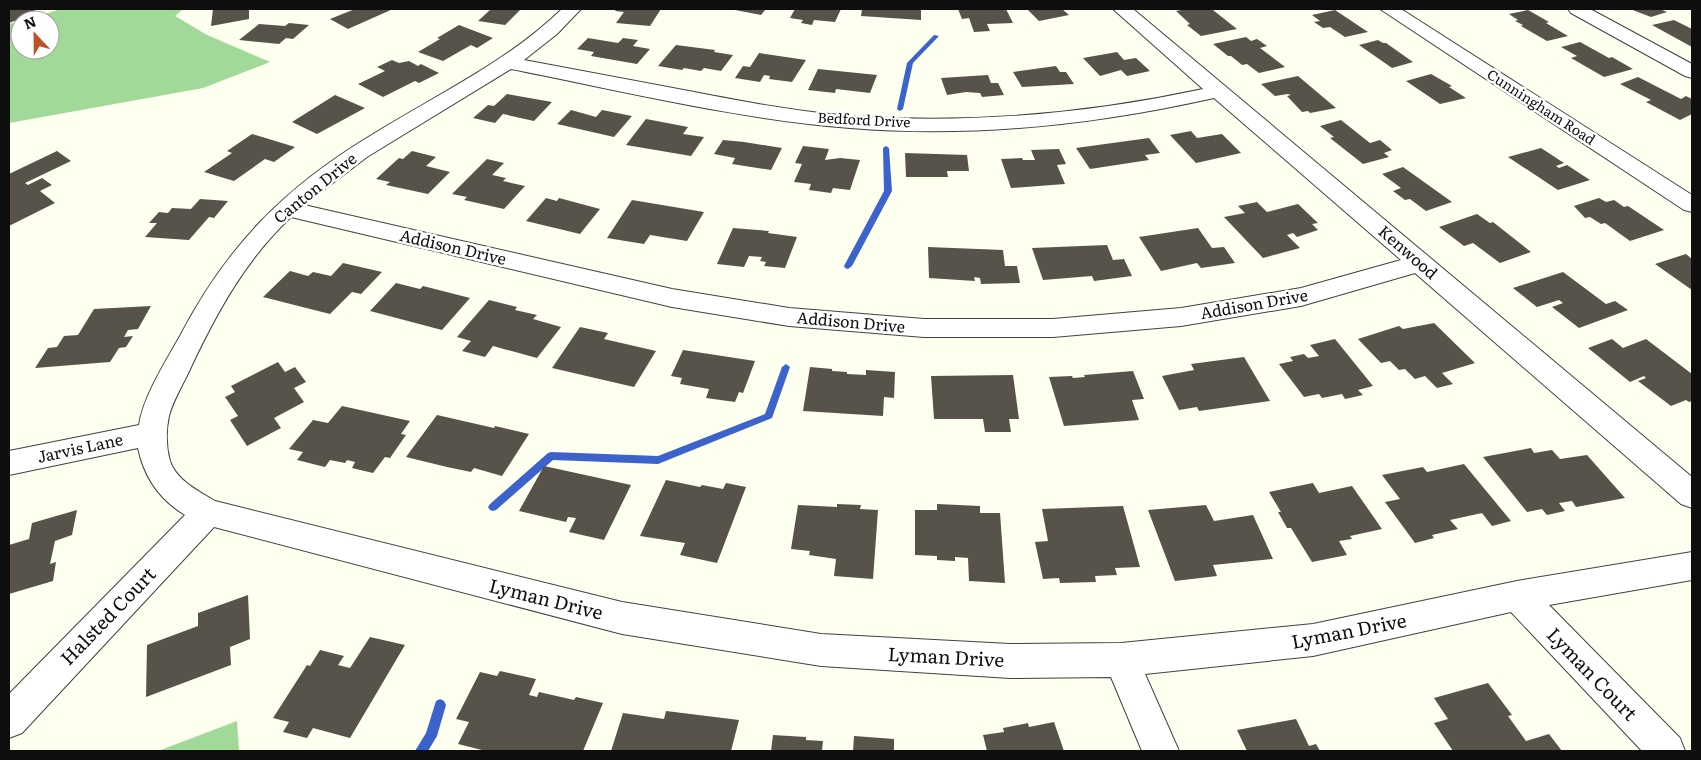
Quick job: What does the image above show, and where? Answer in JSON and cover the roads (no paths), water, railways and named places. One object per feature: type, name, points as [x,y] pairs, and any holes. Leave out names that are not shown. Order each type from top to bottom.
[{"type":"street","name":"Canton Drive","points":[[208,512],[184,500],[164,481],[153,458],[151,434],[154,415],[218,291],[250,246],[286,208],[334,169],[377,141],[510,63],[550,32],[572,9]]},
{"type":"street","name":"Kenwood","points":[[1122,9],[1692,495]]},
{"type":"street","name":"Cunningham Road","points":[[1390,9],[1692,205]]},
{"type":"street","points":[[1577,9],[1692,72]]},
{"type":"street","name":"Bedford Drive","points":[[510,63],[772,113],[851,122],[973,125],[1061,119],[1142,108],[1220,91]]},
{"type":"street","name":"Addison Drive","points":[[286,208],[672,298],[789,317],[924,328],[1053,328],[1181,317],[1301,297],[1421,263]]},
{"type":"street","name":"Jarvis Lane","points":[[9,463],[151,434]]},
{"type":"street","name":"Lyman Drive","points":[[208,512],[622,618],[821,650],[1010,661],[1120,660],[1313,640],[1517,596],[1692,566]]},
{"type":"street","name":"Halsted Court","points":[[9,720],[208,512]]},
{"type":"street","name":"Lyman Court","points":[[1517,596],[1667,751]]},
{"type":"street","points":[[1120,660],[1160,751]]},
{"type":"waterway","points":[[900,109],[910,63],[936,36]]},
{"type":"waterway","points":[[848,266],[888,191],[886,148]]},
{"type":"waterway","points":[[493,507],[551,456],[658,460],[769,416],[786,367]]},
{"type":"waterway","points":[[421,751],[431,736],[440,705]]}]
